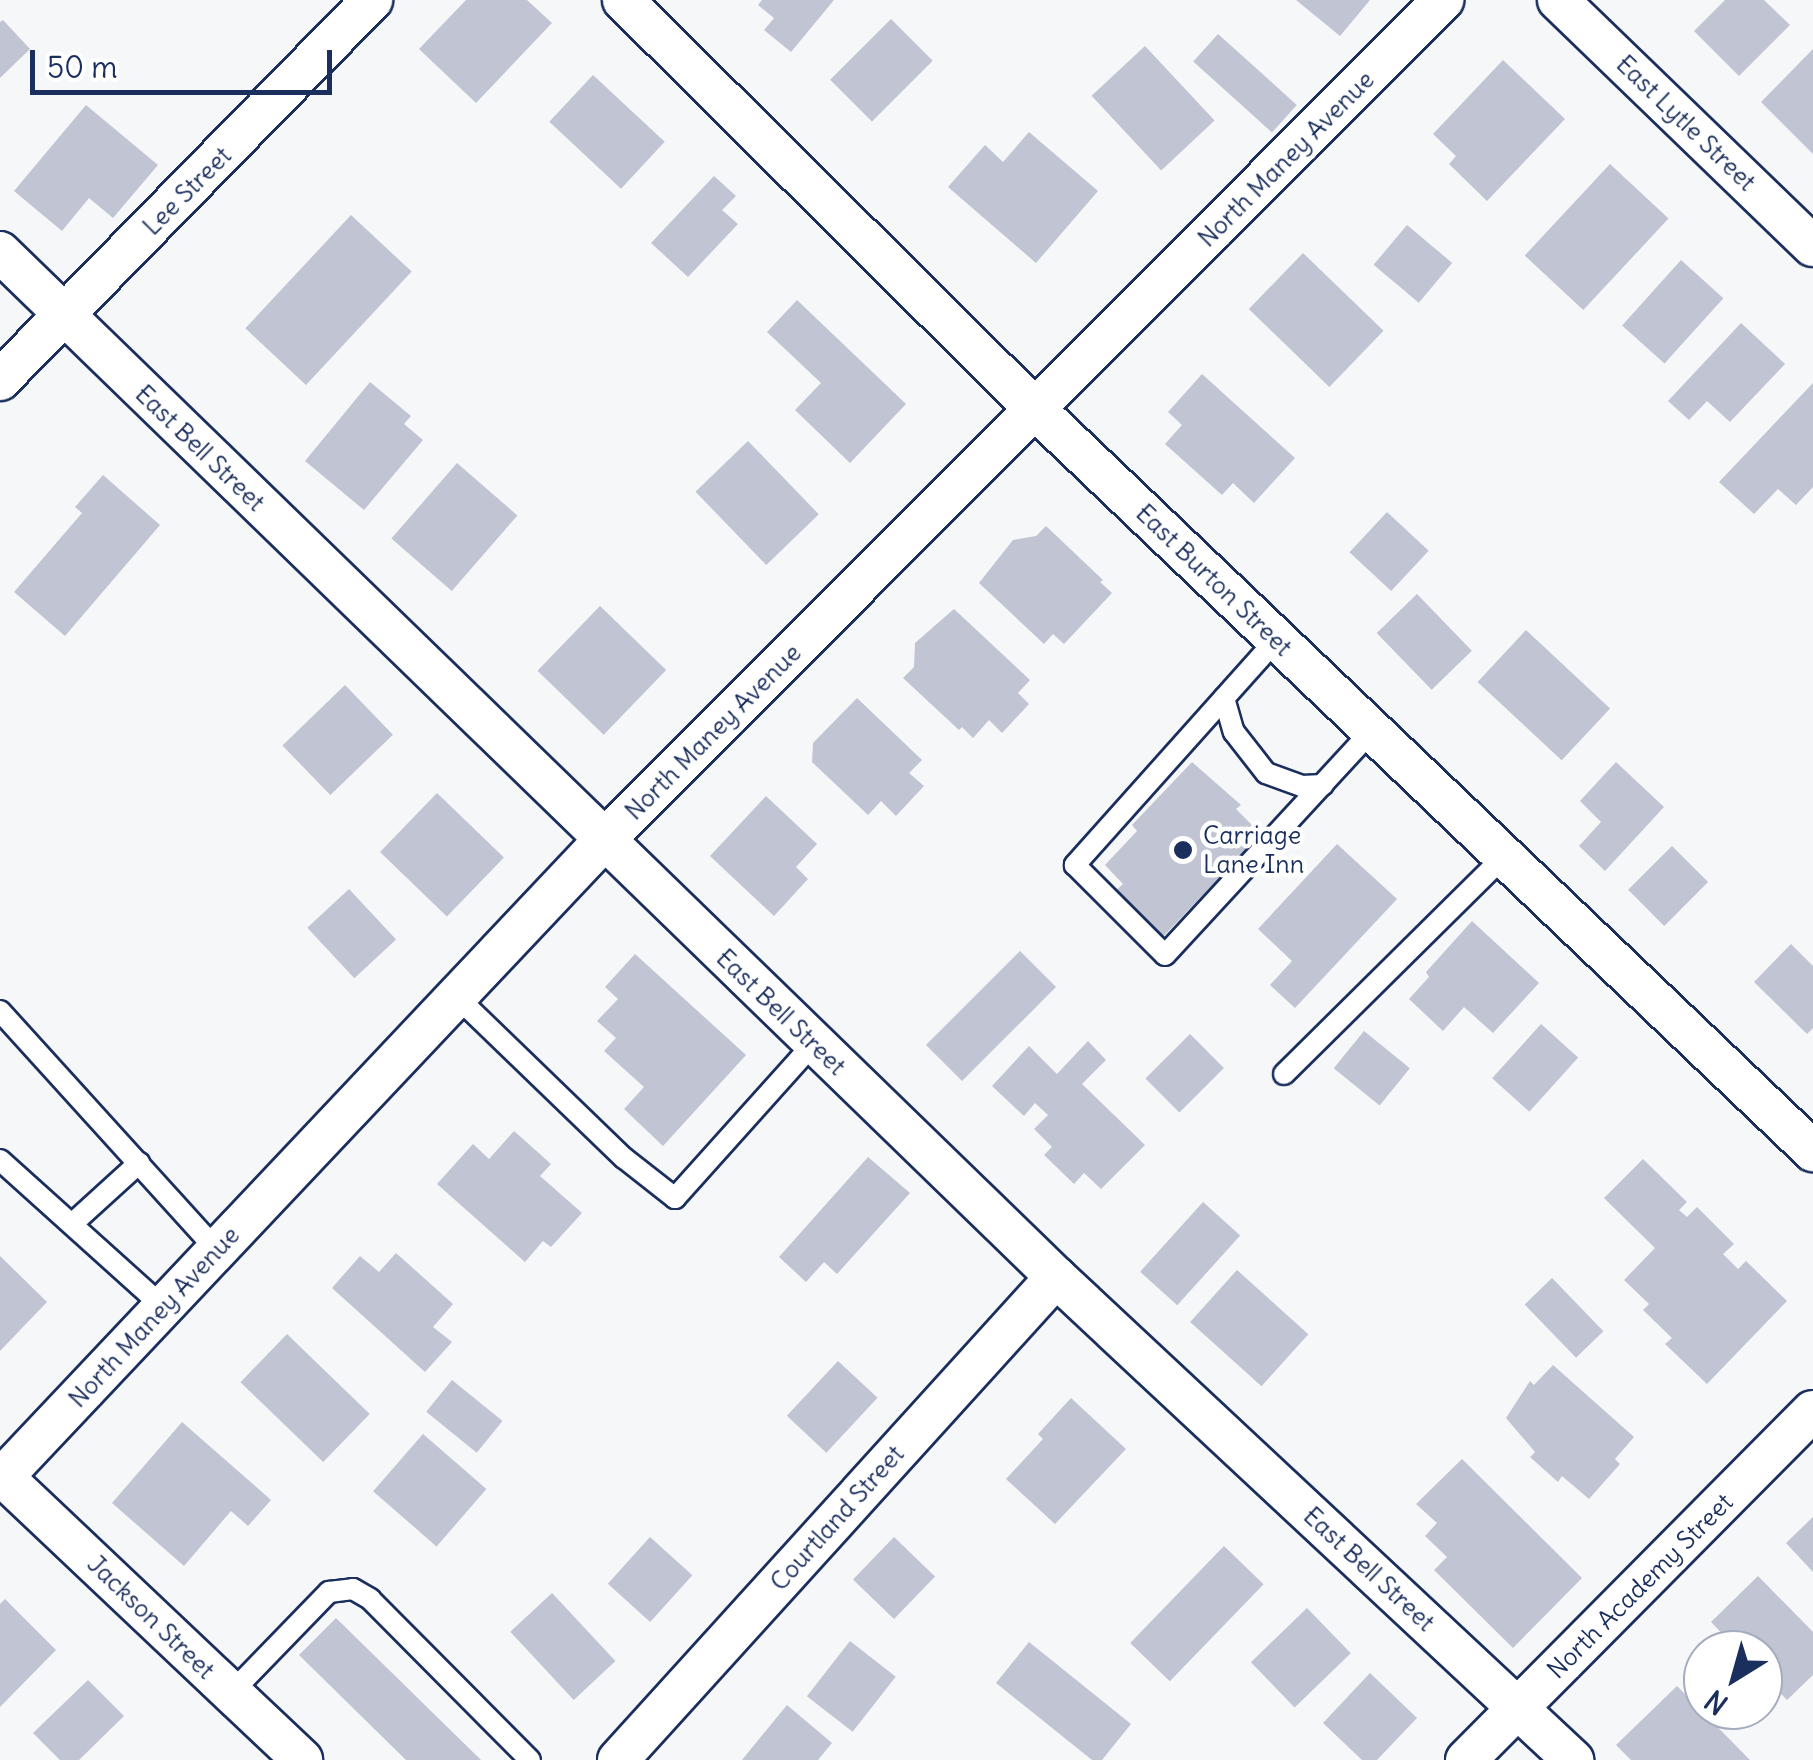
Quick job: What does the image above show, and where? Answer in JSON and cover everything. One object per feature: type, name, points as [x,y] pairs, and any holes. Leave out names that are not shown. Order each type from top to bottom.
[{"type":"street","name":"Lee Street","points":[[0,380],[372,0]]},
{"type":"street","name":"East Burton Street","points":[[623,0],[1036,410],[1813,1151]]},
{"type":"street","name":"North Maney Avenue","points":[[1,1477],[603,841],[1444,0]]},
{"type":"street","name":"East Lytle Street","points":[[1558,0],[1813,246]]},
{"type":"street","name":"East Bell Street","points":[[0,252],[1056,1277],[1573,1760]]},
{"type":"street","name":"Courtland Street","points":[[618,1760],[1056,1277]]},
{"type":"street","name":"North Academy Street","points":[[1466,1760],[1813,1411]]},
{"type":"street","name":"Jackson Street","points":[[1,1477],[302,1760]]},
{"type":"lane","points":[[1276,640],[1075,866],[1165,955],[1371,732]]},
{"type":"lane","points":[[1224,698],[1234,732],[1266,772],[1302,786],[1323,785]]},
{"type":"lane","points":[[1284,1074],[1502,858]]},
{"type":"lane","points":[[457,997],[609,1145],[675,1198],[813,1044]]},
{"type":"lane","points":[[0,1011],[217,1250]]},
{"type":"lane","points":[[0,1160],[163,1307]]},
{"type":"lane","points":[[72,1224],[139,1163]]},
{"type":"lane","points":[[231,1692],[328,1592],[353,1589],[370,1598],[530,1760]]},
{"type":"building","points":[[466,0],[527,0],[552,23],[476,103],[419,49]]},
{"type":"building","points":[[762,0],[834,0],[791,52],[764,30],[774,18],[758,5]]},
{"type":"building","points":[[1296,0],[1370,0],[1340,36]]},
{"type":"building","points":[[1725,0],[1764,0],[1790,25],[1739,76],[1694,31]]},
{"type":"building","points":[[891,19],[933,61],[872,122],[830,80]]},
{"type":"building","points":[[3,20],[30,49],[0,78],[0,22]]},
{"type":"building","points":[[1218,34],[1297,105],[1272,132],[1193,61]]},
{"type":"building","points":[[1145,46],[1215,121],[1161,170],[1092,96]]},
{"type":"building","points":[[1813,49],[1813,154],[1761,102]]},
{"type":"building","points":[[1503,60],[1565,119],[1487,201],[1449,164],[1456,156],[1433,134]]},
{"type":"building","points":[[593,75],[665,142],[621,189],[549,122]]},
{"type":"building","points":[[86,105],[158,165],[113,218],[89,198],[62,231],[14,191]]},
{"type":"building","points":[[1029,132],[1098,191],[1036,263],[948,187],[985,145],[1003,162]]},
{"type":"building","points":[[1610,164],[1669,219],[1583,310],[1525,255]]},
{"type":"building","points":[[714,176],[736,196],[722,210],[738,224],[688,277],[651,243]]},
{"type":"building","points":[[351,215],[412,272],[306,385],[245,328]]},
{"type":"building","points":[[1407,225],[1452,263],[1419,303],[1374,265]]},
{"type":"building","points":[[1303,253],[1384,331],[1329,387],[1249,309]]},
{"type":"building","points":[[1681,260],[1723,298],[1664,364],[1622,325]]},
{"type":"building","points":[[797,300],[906,404],[850,463],[795,410],[821,383],[767,332]]},
{"type":"building","points":[[1741,323],[1785,364],[1730,422],[1707,401],[1689,420],[1668,401]]},
{"type":"building","points":[[1202,374],[1295,458],[1254,503],[1233,483],[1222,495],[1165,444],[1182,425],[1168,412]]},
{"type":"building","points":[[370,382],[411,416],[404,424],[423,440],[364,510],[305,461]]},
{"type":"building","points":[[1813,383],[1813,487],[1796,505],[1778,489],[1754,514],[1719,482]]},
{"type":"building","points":[[748,441],[819,514],[766,565],[695,492]]},
{"type":"building","points":[[457,463],[517,515],[452,591],[391,538]]},
{"type":"building","points":[[103,475],[160,525],[65,636],[14,592],[82,513],[75,507]]},
{"type":"building","points":[[1387,512],[1429,551],[1391,591],[1349,552]]},
{"type":"building","points":[[1046,526],[1112,593],[1064,644],[1053,634],[1044,644],[979,583],[1013,540],[1036,536]]},
{"type":"building","points":[[1417,594],[1472,651],[1432,690],[1377,633]]},
{"type":"building","points":[[600,606],[666,670],[604,735],[537,671]]},
{"type":"building","points":[[954,609],[1030,680],[1018,693],[1029,704],[1002,733],[989,720],[973,738],[962,727],[959,730],[903,678],[914,667],[915,643]]},
{"type":"building","points":[[1526,630],[1610,708],[1562,760],[1478,682]]},
{"type":"building","points":[[345,685],[393,735],[330,795],[282,745]]},
{"type":"building","points":[[857,698],[922,760],[909,773],[924,786],[896,816],[881,801],[868,815],[812,762],[813,743]]},
{"type":"building","name":"Carriage Lane Inn","points":[[1192,762],[1241,805],[1236,809],[1261,834],[1157,943],[1110,896],[1123,884],[1105,865],[1137,831],[1132,825]]},
{"type":"building","points":[[1616,762],[1664,807],[1605,871],[1579,846],[1601,822],[1580,801]]},
{"type":"building","points":[[437,793],[504,858],[447,917],[380,852]]},
{"type":"building","points":[[766,796],[817,844],[796,867],[808,879],[774,916],[710,856]]},
{"type":"building","points":[[1337,844],[1397,899],[1295,1008],[1270,985],[1292,961],[1258,929]]},
{"type":"building","points":[[1672,846],[1708,882],[1664,926],[1628,890]]},
{"type":"building","points":[[349,889],[396,939],[354,978],[307,928]]},
{"type":"building","points":[[1472,921],[1539,983],[1493,1033],[1464,1007],[1443,1031],[1409,999],[1429,977],[1426,972]]},
{"type":"building","points":[[1791,944],[1813,966],[1813,1028],[1807,1034],[1754,982]]},
{"type":"building","points":[[1020,951],[1056,987],[962,1081],[926,1045]]},
{"type":"building","points":[[635,954],[746,1055],[663,1146],[624,1109],[644,1087],[604,1051],[616,1038],[597,1021],[618,999],[605,987]]},
{"type":"building","points":[[1541,1024],[1578,1057],[1529,1112],[1492,1078]]},
{"type":"building","points":[[1364,1031],[1410,1068],[1380,1105],[1334,1068]]},
{"type":"building","points":[[1190,1034],[1224,1068],[1179,1112],[1145,1079]]},
{"type":"building","points":[[1088,1041],[1106,1060],[1082,1084],[1145,1145],[1101,1189],[1084,1173],[1074,1184],[1044,1155],[1052,1147],[1034,1129],[1048,1115],[1035,1103],[1024,1116],[992,1086],[1029,1046],[1057,1074]]},
{"type":"building","points":[[514,1131],[551,1164],[540,1176],[582,1213],[551,1247],[543,1241],[525,1262],[437,1184],[473,1144],[489,1159]]},
{"type":"building","points":[[868,1157],[910,1193],[837,1274],[824,1262],[806,1282],[779,1257]]},
{"type":"building","points":[[1643,1159],[1687,1202],[1679,1210],[1687,1217],[1697,1207],[1734,1244],[1723,1254],[1738,1269],[1746,1261],[1787,1301],[1707,1384],[1665,1344],[1672,1338],[1643,1310],[1649,1304],[1624,1280],[1655,1248],[1604,1198]]},
{"type":"building","points":[[1203,1202],[1240,1235],[1177,1305],[1140,1272]]},
{"type":"building","points":[[396,1253],[453,1304],[433,1327],[452,1342],[425,1372],[332,1288],[360,1256],[379,1272]]},
{"type":"building","points":[[0,1256],[47,1302],[0,1351]]},
{"type":"building","points":[[1237,1270],[1308,1334],[1262,1386],[1190,1322]]},
{"type":"building","points":[[1552,1278],[1603,1331],[1576,1358],[1525,1304]]},
{"type":"building","points":[[287,1334],[370,1414],[323,1462],[240,1382]]},
{"type":"building","points":[[838,1361],[877,1398],[826,1453],[787,1416]]},
{"type":"building","points":[[1553,1365],[1634,1437],[1615,1459],[1620,1464],[1589,1499],[1562,1476],[1558,1482],[1530,1457],[1535,1452],[1506,1418],[1530,1381],[1534,1385]]},
{"type":"building","points":[[452,1380],[503,1421],[477,1453],[426,1412]]},
{"type":"building","points":[[1071,1398],[1126,1449],[1055,1524],[1006,1479],[1043,1439],[1038,1434]]},
{"type":"building","points":[[182,1422],[271,1500],[248,1526],[231,1511],[184,1566],[112,1503]]},
{"type":"building","points":[[423,1434],[486,1489],[437,1546],[373,1491]]},
{"type":"building","points":[[1462,1459],[1582,1578],[1513,1648],[1434,1570],[1447,1557],[1425,1536],[1437,1523],[1416,1504]]},
{"type":"building","points":[[1813,1517],[1813,1572],[1786,1543]]},
{"type":"building","points":[[650,1537],[692,1575],[650,1622],[608,1584]]},
{"type":"building","points":[[894,1537],[935,1577],[894,1619],[853,1579]]},
{"type":"building","points":[[1224,1546],[1264,1584],[1170,1681],[1130,1643]]},
{"type":"building","points":[[1758,1576],[1813,1632],[1813,1675],[1787,1700],[1783,1696],[1783,1630],[1719,1630],[1711,1622]]},
{"type":"building","points":[[552,1593],[615,1661],[574,1700],[510,1632]]},
{"type":"building","points":[[5,1599],[56,1650],[0,1707],[0,1604]]},
{"type":"building","points":[[1307,1608],[1351,1653],[1295,1708],[1251,1662]]},
{"type":"building","points":[[336,1618],[481,1760],[406,1760],[299,1655]]},
{"type":"building","points":[[850,1641],[896,1677],[853,1732],[807,1696]]},
{"type":"building","points":[[1029,1642],[1131,1724],[1102,1760],[1092,1760],[996,1683]]},
{"type":"building","points":[[1370,1673],[1417,1718],[1377,1760],[1362,1760],[1323,1723]]},
{"type":"building","points":[[88,1680],[124,1716],[79,1760],[60,1760],[33,1733]]},
{"type":"building","points":[[1677,1686],[1683,1692],[1683,1730],[1720,1730],[1750,1760],[1631,1760],[1616,1745]]},
{"type":"building","points":[[787,1705],[832,1743],[818,1760],[742,1760]]},
{"type":"place","name":"Carriage Lane Inn","points":[[1183,850]]}]
